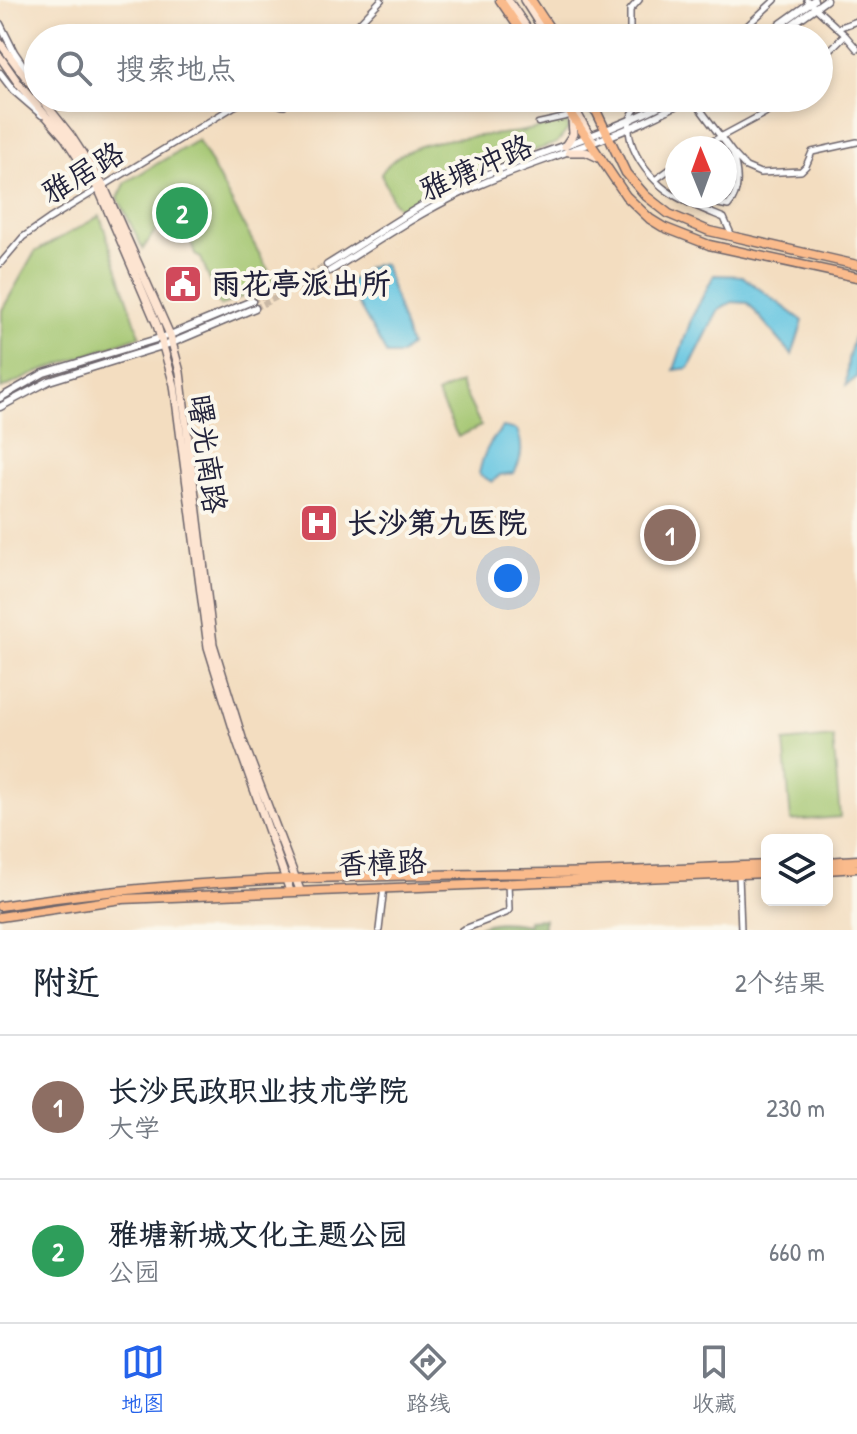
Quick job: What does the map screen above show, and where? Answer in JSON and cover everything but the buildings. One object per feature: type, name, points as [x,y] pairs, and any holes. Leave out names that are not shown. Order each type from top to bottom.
[{"type":"main road","points":[[500,0],[516,24]]},
{"type":"main road","points":[[508,0],[524,24]]},
{"type":"main road","points":[[524,0],[539,24]]},
{"type":"main road","points":[[531,0],[547,24]]},
{"type":"main road","name":"曙光南路","points":[[0,43],[24,75]]},
{"type":"main road","name":"曙光南路","points":[[0,57],[24,85]]},
{"type":"main road","name":"曙光南路","points":[[47,112],[84,154],[171,339],[180,372],[213,644],[243,741],[296,879],[295,890]]},
{"type":"main road","name":"曙光南路","points":[[48,112],[51,117]]},
{"type":"main road","points":[[568,112],[590,141]]},
{"type":"main road","points":[[576,112],[601,160],[635,206],[650,219],[678,235],[709,245],[857,277]]},
{"type":"main road","points":[[596,112],[635,185],[680,221],[732,237],[857,265]]},
{"type":"main road","points":[[571,117],[573,134],[567,149],[586,152],[601,160]]},
{"type":"main road","name":"曙光南路","points":[[102,188],[162,342],[174,385],[208,647],[285,879],[295,890]]},
{"type":"main road","points":[[833,862],[857,860]]},
{"type":"main road","name":"香樟路","points":[[0,906],[60,896],[285,879],[761,865]]},
{"type":"main road","points":[[833,870],[857,868]]},
{"type":"main road","name":"香樟路","points":[[0,917],[122,899],[761,873]]},
{"type":"street","points":[[358,24],[381,0]]},
{"type":"street","points":[[630,24],[630,10],[639,0]]},
{"type":"street","points":[[749,24],[775,0]]},
{"type":"street","points":[[781,24],[812,3],[826,0]]},
{"type":"street","points":[[812,3],[857,49]]},
{"type":"street","points":[[789,24],[812,3]]},
{"type":"street","points":[[838,28],[857,21]]},
{"type":"street","points":[[0,24],[24,67]]},
{"type":"street","points":[[833,47],[845,35]]},
{"type":"street","points":[[0,73],[13,90],[24,98]]},
{"type":"street","points":[[44,112],[51,117]]},
{"type":"street","name":"雅居路","points":[[0,264],[35,228],[229,112]]},
{"type":"street","points":[[632,112],[629,130],[640,161],[674,196],[724,218],[732,237]]},
{"type":"street","name":"雅塘冲路","points":[[607,135],[647,112]]},
{"type":"street","name":"雅塘冲路","points":[[329,268],[480,184],[567,149],[629,130],[663,112]]},
{"type":"street","points":[[701,112],[720,136]]},
{"type":"street","points":[[723,136],[766,112]]},
{"type":"street","points":[[538,123],[571,117]]},
{"type":"street","points":[[737,157],[746,167],[760,173],[801,171],[812,152],[857,142]]},
{"type":"street","points":[[657,178],[665,172]]},
{"type":"street","points":[[657,178],[665,187]]},
{"type":"street","points":[[834,261],[857,257]]},
{"type":"street","points":[[0,407],[49,381],[171,339],[254,304]]},
{"type":"street","points":[[0,398],[44,373],[162,342]]},
{"type":"street","points":[[462,930],[509,910],[508,873]]},
{"type":"street","points":[[739,874],[741,930]]},
{"type":"street","points":[[379,930],[384,887]]},
{"type":"green space","points":[[567,122],[568,129],[557,143],[490,166],[403,211],[394,203],[381,174],[392,161],[424,145]]},
{"type":"green space","points":[[198,140],[275,283],[220,306],[201,258],[195,255],[189,235],[157,228],[143,249],[118,198],[126,182]]},
{"type":"green space","points":[[100,216],[140,336],[1,389],[2,310],[35,252]]},
{"type":"green space","points":[[460,383],[481,426],[458,437],[437,394]]},
{"type":"green space","points":[[833,737],[840,817],[791,821],[784,742]]},
{"type":"green space","points":[[544,919],[544,930],[472,930],[494,923],[529,925],[528,920]]},
{"type":"water","points":[[384,264],[410,346],[400,355],[387,355],[347,284],[370,266]]},
{"type":"water","points":[[714,275],[742,276],[803,321],[792,355],[748,303],[732,302],[718,311],[689,368],[674,370],[692,317]]},
{"type":"water","points":[[857,326],[857,377],[846,386],[848,359]]},
{"type":"water","points":[[503,427],[517,430],[520,457],[514,473],[500,475],[492,482],[479,474],[487,449]]},
{"type":"tunnel","points":[[252,301],[327,265]]},
{"type":"tunnel","points":[[255,308],[330,271]]},
{"type":"place","name":"雅塘新城文化主题公园","points":[[182,213]]},
{"type":"place","name":"雨花亭派出所","points":[[183,284]]},
{"type":"place","name":"长沙第九医院","points":[[319,523]]},
{"type":"place","name":"长沙民政职业技术学院","points":[[670,535]]}]
